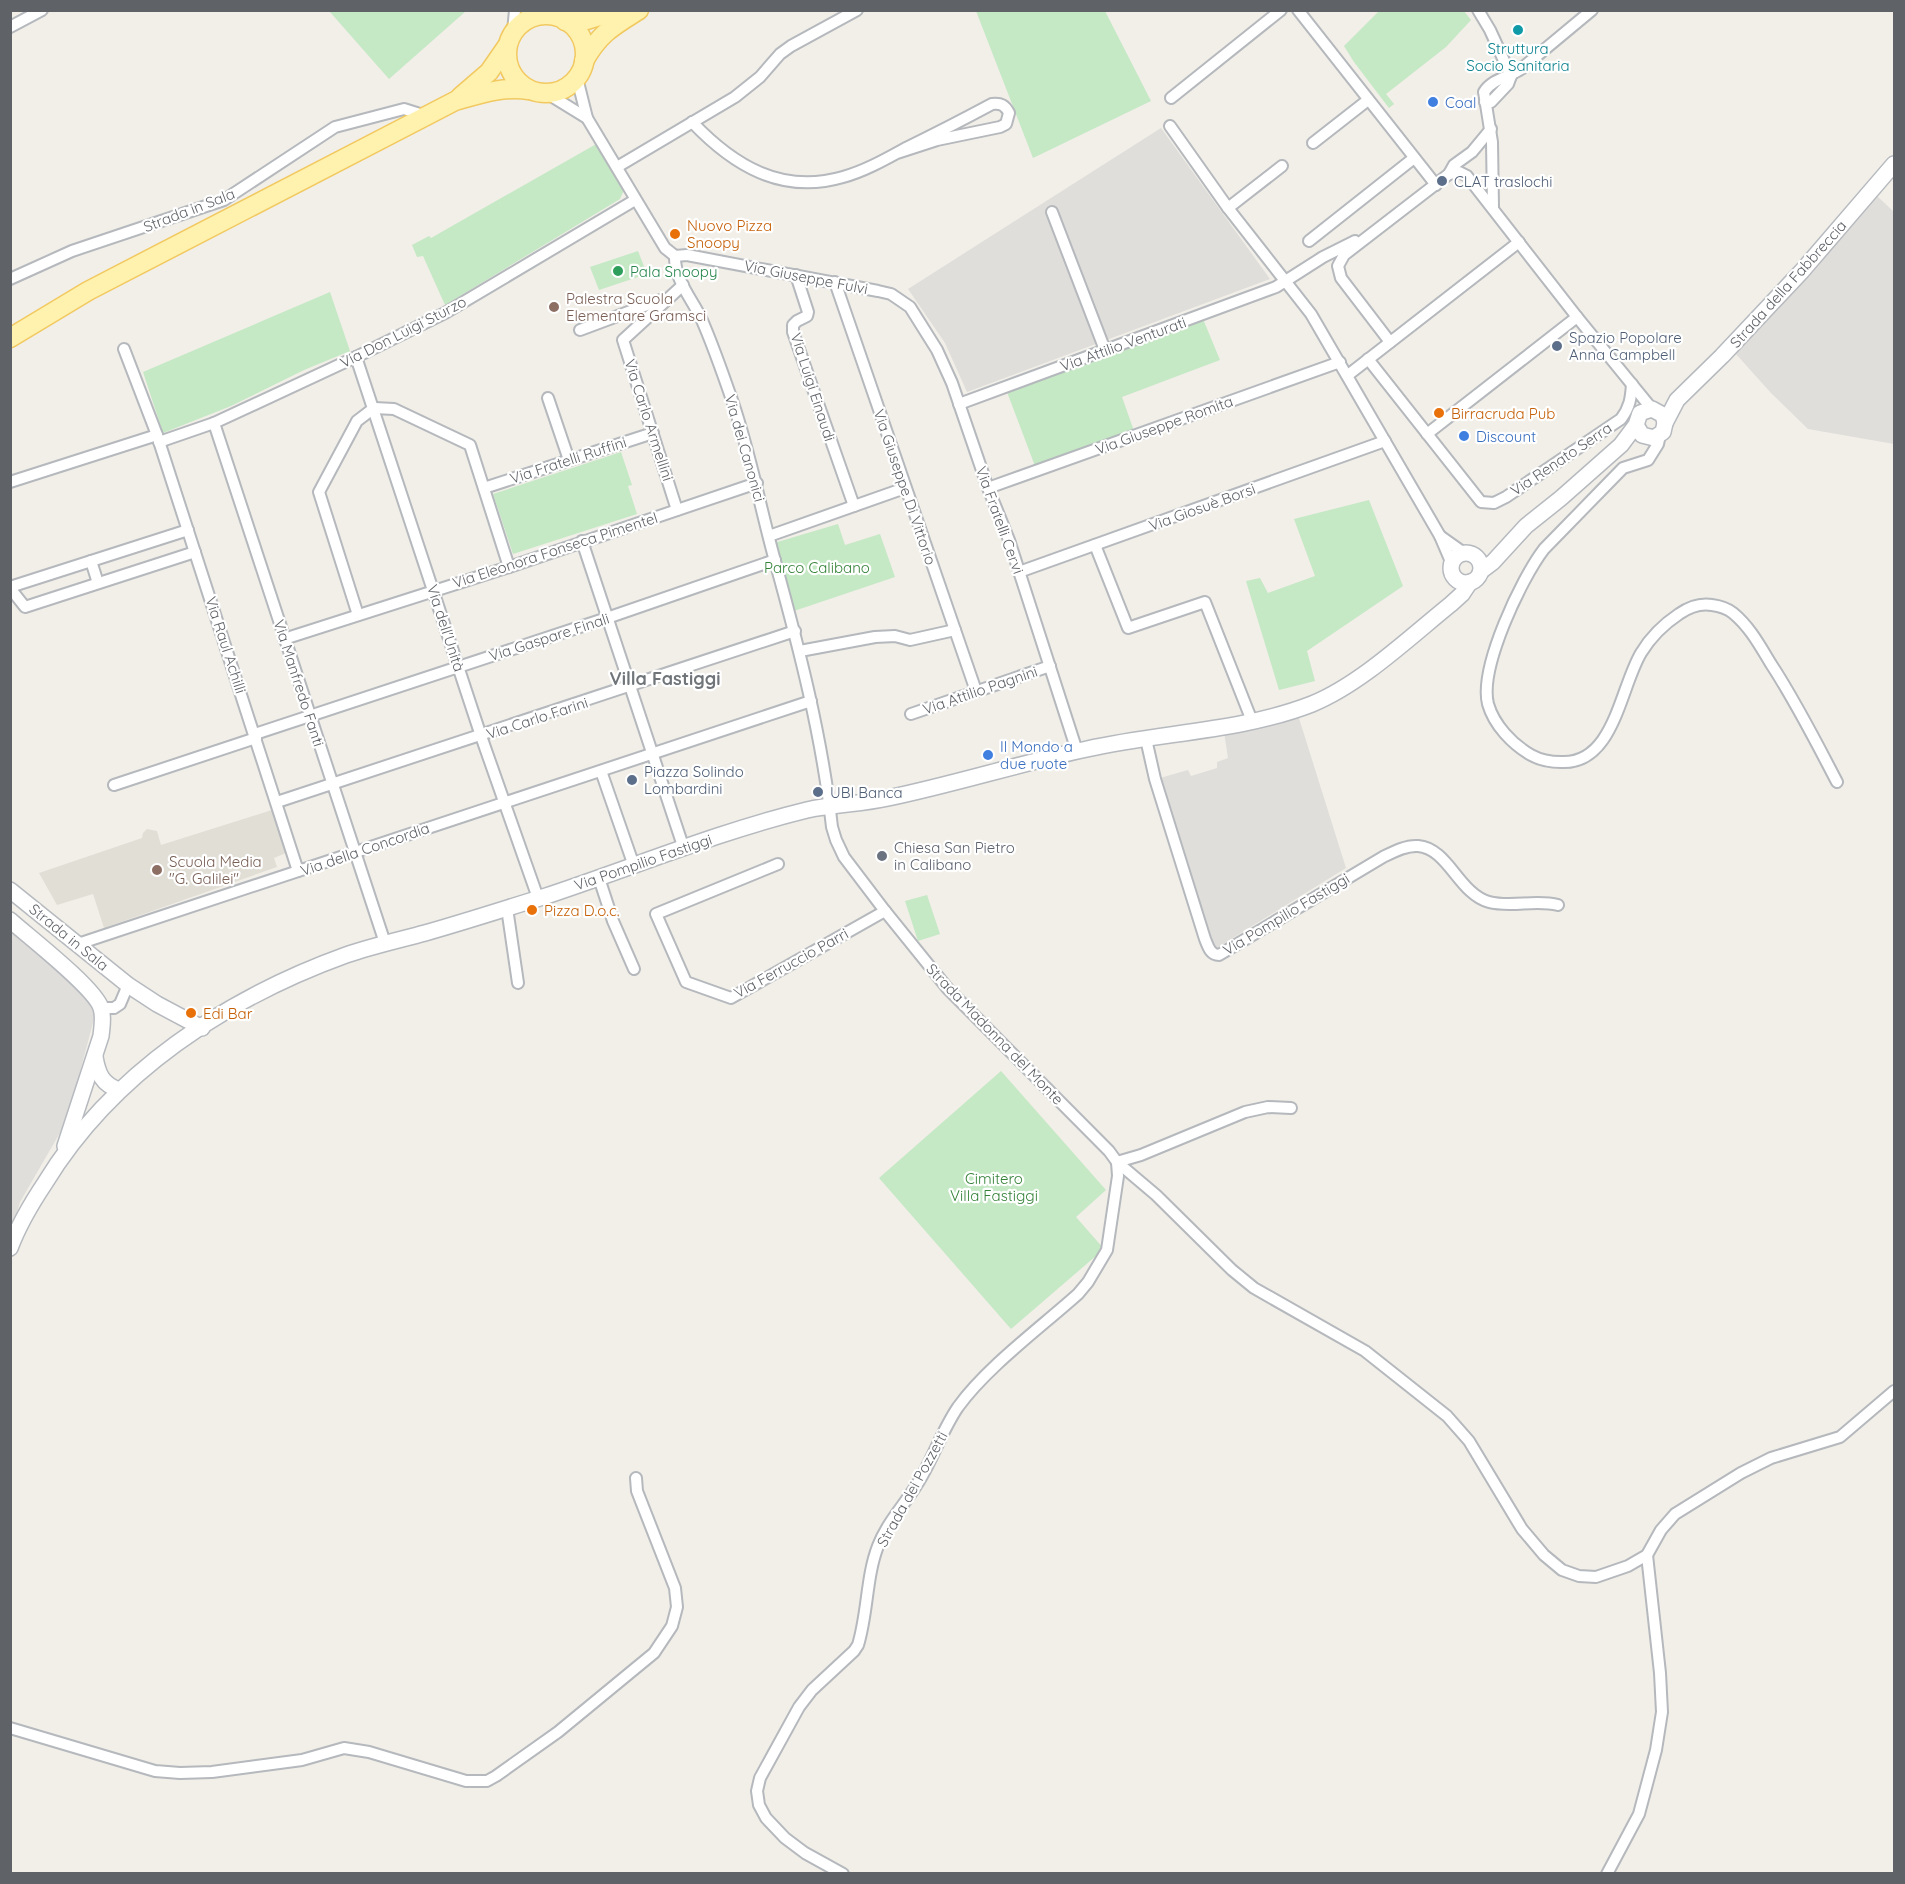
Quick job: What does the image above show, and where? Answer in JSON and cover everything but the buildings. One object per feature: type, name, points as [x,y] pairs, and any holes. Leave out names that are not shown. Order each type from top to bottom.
[{"type":"main road","points":[[10,338],[88,291],[455,101],[489,72],[510,39],[530,19],[553,16],[587,20],[620,10]]},
{"type":"main road","points":[[455,101],[512,87],[548,94],[559,91],[569,86],[595,42],[606,31],[639,10]]},
{"type":"main road","points":[[553,16],[574,28],[581,38],[585,49],[581,69]]},
{"type":"main road","points":[[510,39],[506,59],[510,72],[529,90]]},
{"type":"street","points":[[10,27],[42,10]]},
{"type":"street","points":[[510,39],[515,10]]},
{"type":"street","points":[[617,166],[717,108],[748,87],[780,54],[840,10]]},
{"type":"street","points":[[804,38],[857,10]]},
{"type":"street","points":[[1170,98],[1281,10]]},
{"type":"street","points":[[1298,10],[1436,185]]},
{"type":"street","points":[[1478,10],[1511,76]]},
{"type":"street","points":[[1494,208],[1491,129],[1485,92],[1488,86],[1511,76],[1592,10]]},
{"type":"street","name":"Via dei Canonici","points":[[581,69],[587,118],[665,248],[675,256],[675,266],[701,318],[736,411],[800,651],[831,807]]},
{"type":"street","name":"Via dei Canonici","points":[[548,94],[587,118]]},
{"type":"street","points":[[1313,143],[1368,100]]},
{"type":"street","points":[[692,122],[722,152],[740,164],[761,174],[805,182],[843,177],[897,153],[992,104],[1000,104],[1009,112],[1006,124],[1000,128],[937,140],[897,153]]},
{"type":"street","name":"Strada in Sala","points":[[10,279],[72,251],[224,200],[335,128],[404,109],[427,116]]},
{"type":"street","points":[[1170,126],[1228,208],[1311,314],[1440,536],[1453,570],[1461,582],[1473,566]]},
{"type":"street","points":[[1390,342],[1341,278],[1338,266],[1344,255],[1449,174],[1454,165],[1472,152],[1491,129]]},
{"type":"street","points":[[1309,241],[1414,158]]},
{"type":"street","name":"Strada della Fabbreccia","points":[[1473,566],[1493,562],[1526,526],[1621,445],[1650,431],[1802,271],[1894,164]]},
{"type":"street","points":[[1228,208],[1282,166]]},
{"type":"street","points":[[1449,174],[1458,172],[1467,176],[1577,317],[1632,384],[1654,409],[1663,415],[1650,431],[1652,456],[1648,460],[1623,468],[1532,564],[1491,658],[1486,687],[1492,715],[1499,726],[1519,748],[1535,757],[1567,763],[1584,758],[1599,747],[1610,729],[1630,675],[1641,653],[1654,636],[1687,609],[1701,604],[1714,605],[1731,611],[1754,637],[1799,708],[1837,782]]},
{"type":"street","name":"Via Don Luigi Sturzo","points":[[158,439],[214,423],[445,313],[635,200]]},
{"type":"street","points":[[1052,213],[1105,350]]},
{"type":"street","points":[[1286,281],[1323,257],[1375,231]]},
{"type":"street","points":[[1348,375],[1519,242]]},
{"type":"street","name":"Via Giuseppe Fulvi","points":[[675,256],[687,255],[835,282],[891,294],[901,300]]},
{"type":"street","name":"Via Luigi Einaudi","points":[[796,275],[808,312],[807,316],[793,325],[793,332],[854,506]]},
{"type":"street","name":"Via Attilio Venturati","points":[[959,404],[1276,287],[1286,281]]},
{"type":"street","name":"Via Giuseppe Di Vittorio","points":[[835,282],[976,691]]},
{"type":"street","name":"Via Carlo Armellini","points":[[677,510],[623,340],[683,285]]},
{"type":"street","points":[[580,330],[669,297]]},
{"type":"street","name":"Via Fratelli Cervi","points":[[901,300],[910,307],[937,350],[959,404],[1019,572],[1077,751]]},
{"type":"street","points":[[1427,435],[1577,317]]},
{"type":"street","name":"Via Raul Achilli","points":[[124,348],[158,439],[298,871]]},
{"type":"street","name":"Via dell'Unità","points":[[356,357],[481,736],[538,898]]},
{"type":"street","name":"Via Renato Serra","points":[[1368,359],[1481,502],[1494,503],[1506,497],[1621,419],[1628,409],[1632,384]]},
{"type":"street","name":"Via Giuseppe Romita","points":[[988,488],[1340,362]]},
{"type":"street","points":[[548,398],[569,460]]},
{"type":"street","name":"Strada della Fabbreccia","points":[[1650,431],[1640,413],[1677,400]]},
{"type":"street","points":[[358,615],[319,492],[357,421],[374,408],[394,409],[470,444],[509,567]]},
{"type":"street","name":"Via Manfredo Fanti","points":[[214,423],[385,943]]},
{"type":"street","name":"Via Fratelli Ruffini","points":[[484,488],[653,433]]},
{"type":"street","points":[[10,482],[158,439]]},
{"type":"street","name":"Via Giosuè Borsi","points":[[1019,572],[1385,441]]},
{"type":"street","name":"Via Eleonora Fonseca Pimentel","points":[[284,639],[509,567],[757,483]]},
{"type":"street","points":[[769,536],[905,488]]},
{"type":"street","points":[[188,530],[10,587],[25,607],[195,552]]},
{"type":"street","points":[[1440,536],[1473,566]]},
{"type":"street","points":[[582,541],[683,846]]},
{"type":"street","points":[[1095,545],[1128,628],[1205,602],[1251,721]]},
{"type":"street","points":[[1451,604],[1456,557],[1473,566]]},
{"type":"street","name":"Via Gaspare Finali","points":[[256,736],[309,716],[775,560]]},
{"type":"street","points":[[91,561],[98,583]]},
{"type":"street","name":"Via Pompilio Fastiggi","points":[[62,1154],[119,1090],[150,1063],[235,1005],[299,973],[349,954],[507,908],[599,878],[683,846],[811,809],[889,798],[1077,751],[1198,732],[1285,714],[1345,688],[1462,594],[1473,566]]},
{"type":"street","points":[[800,651],[875,637],[895,636],[910,640],[955,630]]},
{"type":"street","name":"Via Carlo Farini","points":[[277,802],[795,631]]},
{"type":"street","name":"Via Attilio Pagnini","points":[[910,714],[1050,666]]},
{"type":"street","name":"Via della Concordia","points":[[78,944],[811,701]]},
{"type":"street","points":[[114,785],[256,736]]},
{"type":"street","name":"Via Pompilio Fastiggi","points":[[1146,739],[1155,779],[1205,939],[1208,948],[1216,955],[1220,956],[1383,857],[1404,848],[1417,846],[1428,849],[1438,856],[1472,894],[1488,902],[1558,905]]},
{"type":"street","points":[[601,771],[634,866]]},
{"type":"street","name":"Strada Madonna del Monte","points":[[831,807],[836,840],[844,856],[948,989],[1109,1151],[1117,1162],[1156,1195],[1232,1270],[1254,1288],[1365,1351],[1447,1416],[1469,1440],[1522,1529],[1544,1555],[1562,1570],[1579,1576],[1596,1577],[1628,1566],[1647,1555]]},
{"type":"street","name":"Via Ferruccio Parri","points":[[778,864],[656,914],[686,982],[731,998],[885,911]]},
{"type":"street","points":[[599,878],[613,921],[634,969]]},
{"type":"street","name":"Strada in Sala","points":[[10,890],[128,985],[157,1004],[202,1028]]},
{"type":"street","points":[[507,908],[518,983]]},
{"type":"street","name":"Strada in Sala","points":[[10,920],[89,989],[101,1008]]},
{"type":"street","points":[[10,1248],[18,1226],[62,1154],[95,1054],[103,1021],[101,1008],[114,1008],[120,1004],[128,985]]},
{"type":"street","points":[[95,1054],[97,1069],[103,1081],[119,1090]]},
{"type":"street","points":[[1117,1162],[1141,1155],[1245,1112],[1268,1107],[1291,1108]]},
{"type":"street","name":"Strada dei Pozzetti","points":[[843,1874],[805,1853],[785,1838],[766,1818],[759,1805],[757,1791],[760,1778],[799,1707],[812,1690],[858,1645],[878,1546],[885,1531],[922,1477],[958,1408],[992,1370],[1078,1294],[1107,1250],[1118,1176],[1117,1162]]},
{"type":"street","points":[[1607,1874],[1639,1815],[1656,1750],[1662,1712],[1647,1555],[1661,1530],[1675,1514],[1741,1473],[1771,1458],[1840,1437],[1894,1390]]},
{"type":"street","points":[[10,1728],[155,1772],[212,1772],[302,1760],[344,1748],[369,1752],[466,1781],[487,1780],[558,1732],[654,1653],[672,1626],[677,1607],[675,1588],[637,1491],[636,1478]]},
{"type":"shaded area","points":[[1161,128],[1270,279],[967,392],[945,343],[908,289]]},
{"type":"shaded area","points":[[1876,195],[1894,212],[1894,444],[1808,429],[1735,353],[1766,322]]},
{"type":"shaded area","points":[[1298,715],[1346,868],[1215,949],[1160,778],[1188,770],[1191,776],[1217,768],[1217,762],[1228,758],[1224,732]]},
{"type":"shaded area","name":"Scuola Media \"G. Galilei\"","points":[[272,810],[286,853],[274,858],[277,867],[104,928],[93,894],[57,905],[39,873],[142,838],[147,829],[157,831],[161,845]]},
{"type":"shaded area","points":[[11,929],[74,985],[94,1006],[95,1015],[71,1106],[61,1131],[20,1202],[11,1234]]},
{"type":"green space","points":[[331,10],[466,11],[389,79],[330,12]]},
{"type":"green space","points":[[1380,10],[1464,11],[1471,20],[1446,47],[1386,94],[1394,104],[1389,108],[1344,46]]},
{"type":"green space","points":[[976,11],[1105,11],[1151,101],[1033,158]]},
{"type":"green space","points":[[598,143],[624,190],[620,199],[445,305],[423,256],[417,257],[412,245],[429,236],[431,238]]},
{"type":"green space","name":"Pala Snoopy","points":[[638,251],[647,274],[599,290],[590,267]]},
{"type":"green space","points":[[330,292],[350,351],[304,370],[231,406],[163,433],[143,372]]},
{"type":"green space","points":[[1203,319],[1220,360],[1122,397],[1134,431],[1035,466],[1007,392]]},
{"type":"green space","points":[[621,452],[632,485],[628,486],[637,514],[513,554],[493,494]]},
{"type":"green space","points":[[1369,500],[1403,586],[1307,651],[1315,681],[1279,690],[1246,581],[1260,578],[1268,593],[1315,576],[1294,519]]},
{"type":"green space","name":"Parco Calibano","points":[[838,524],[845,545],[880,534],[895,577],[794,611],[778,565],[781,560],[774,543]]},
{"type":"green space","points":[[927,895],[940,934],[918,941],[905,901]]},
{"type":"green space","name":"Cimitero Villa Fastiggi","points":[[1001,1071],[1106,1190],[1076,1217],[1104,1249],[1011,1329],[879,1178]]},
{"type":"place","name":"Struttura Socio Sanitaria","points":[[1518,30]]},
{"type":"place","name":"Coal","points":[[1433,102]]},
{"type":"place","name":"CLAT traslochi","points":[[1442,181]]},
{"type":"place","name":"Nuovo Pizza Snoopy","points":[[675,234]]},
{"type":"place","name":"Pala Snoopy","points":[[618,271]]},
{"type":"place","name":"Palestra Scuola Elementare Gramsci","points":[[554,307]]},
{"type":"place","name":"Spazio Popolare Anna Campbell","points":[[1557,346]]},
{"type":"place","name":"Birracruda Pub","points":[[1439,413]]},
{"type":"place","name":"Discount","points":[[1464,436]]},
{"type":"place","name":"Il Mondo a due ruote","points":[[988,755]]},
{"type":"place","name":"Piazza Solindo Lombardini","points":[[632,780]]},
{"type":"place","name":"UBI Banca","points":[[818,792]]},
{"type":"place","name":"Chiesa San Pietro in Calibano","points":[[882,856]]},
{"type":"place","name":"Scuola Media \"G. Galilei\"","points":[[157,870]]},
{"type":"place","name":"Pizza D.o.c.","points":[[532,910]]},
{"type":"place","name":"Edi Bar","points":[[191,1013]]},
{"type":"district","name":"Villa Fastiggi","points":[[665,678]]}]
